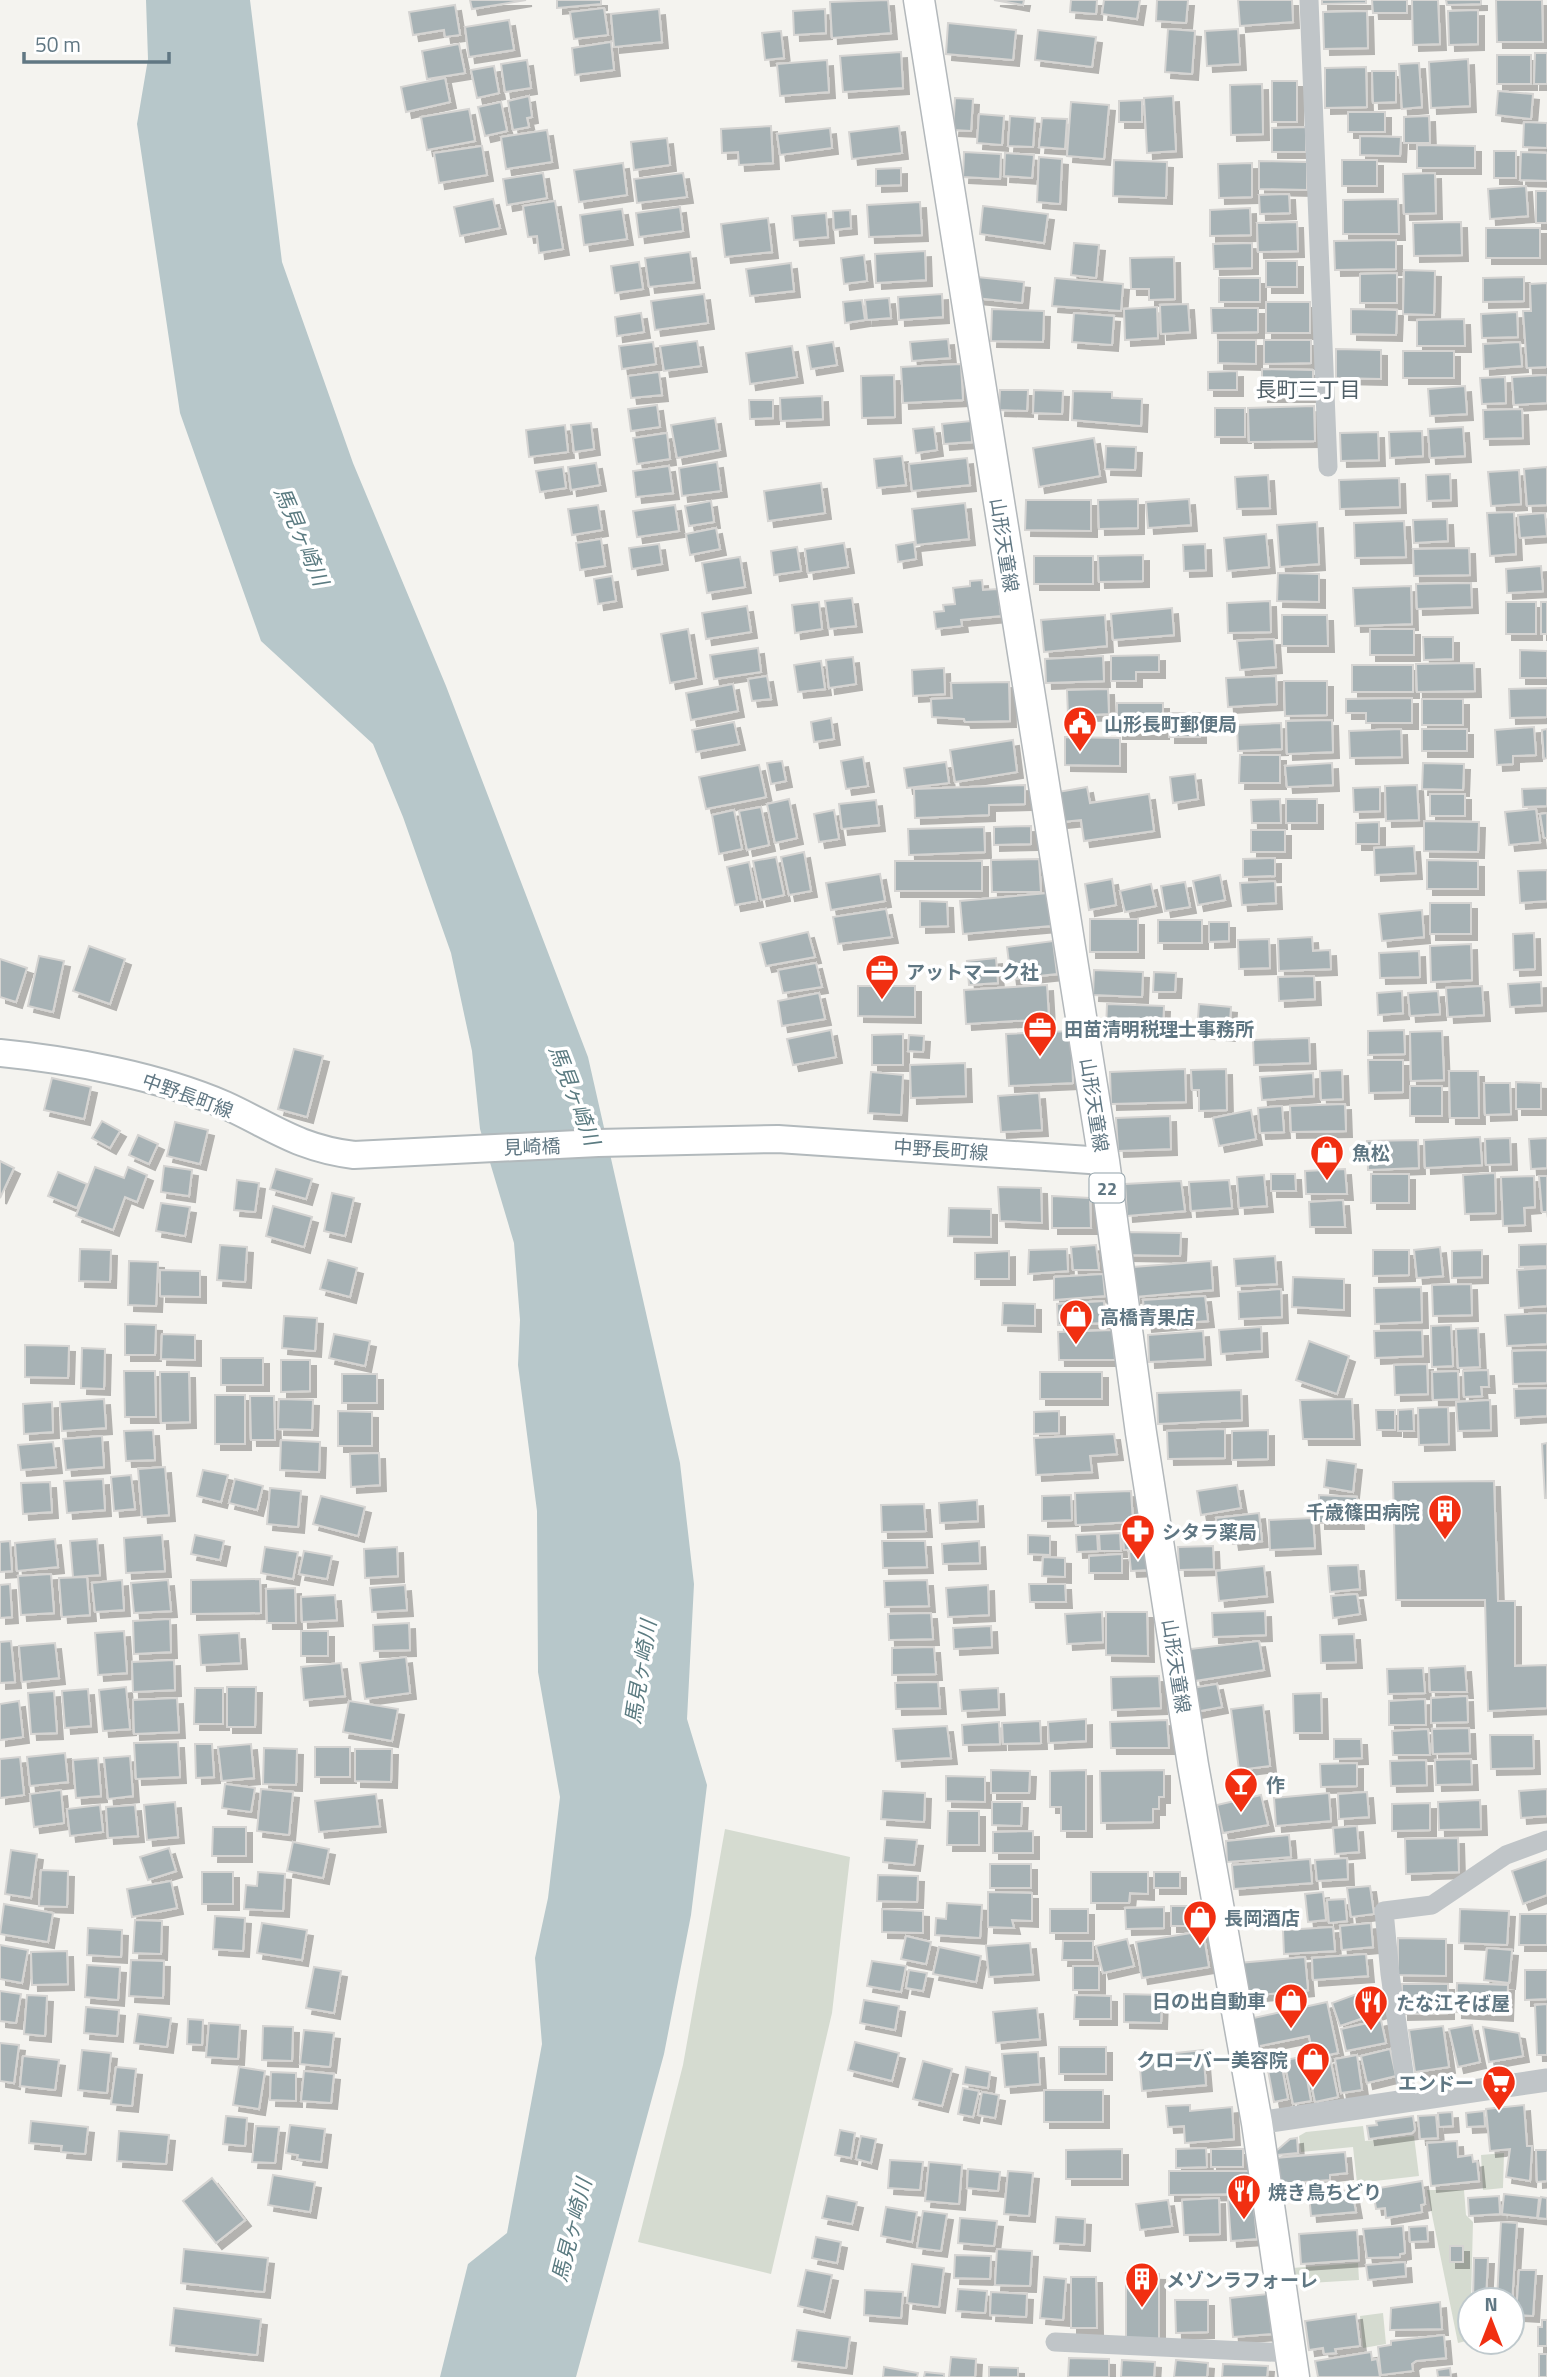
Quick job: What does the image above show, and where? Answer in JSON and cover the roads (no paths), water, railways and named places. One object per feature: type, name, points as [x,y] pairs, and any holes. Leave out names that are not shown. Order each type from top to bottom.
[{"type":"main road","name":"山形天童線","points":[[919,0],[1104,1161],[1141,1433],[1190,1751],[1257,2123],[1292,2365]]},
{"type":"main road","name":"中野長町線","points":[[0,1053],[55,1058],[128,1074],[224,1105],[281,1136],[329,1152],[354,1155],[370,1153]]},
{"type":"main road","name":"中野長町線","points":[[778,1139],[1104,1161]]},
{"type":"main road","name":"見崎橋","points":[[370,1153],[778,1139]]},
{"type":"street","points":[[1309,0],[1328,467]]},
{"type":"street","points":[[1408,2101],[1384,1911],[1432,1905],[1506,1855],[1547,1840]]},
{"type":"street","points":[[1257,2123],[1547,2080]]},
{"type":"street","points":[[1055,2342],[1292,2365]]},
{"type":"water","name":"馬見ヶ崎川","points":[[146,0],[250,0],[282,262],[353,463],[446,686],[588,1057],[680,1463],[694,1584],[687,1719],[707,1785],[691,1915],[664,2054],[576,2377],[440,2377],[468,2264],[507,2233],[542,2044],[535,1958],[548,1898],[560,1797],[538,1672],[537,1511],[518,1365],[520,1320],[514,1243],[480,1129],[472,1051],[451,953],[403,817],[373,744],[261,641],[180,413],[137,124],[148,59]]},
{"type":"place","name":"山形長町郵便局","points":[[1080,753]]},
{"type":"place","name":"アットマーク社","points":[[882,1001]]},
{"type":"place","name":"田苗清明税理士事務所","points":[[1040,1058]]},
{"type":"place","name":"魚松","points":[[1327,1182]]},
{"type":"place","name":"高橋青果店","points":[[1076,1346]]},
{"type":"place","name":"千歳篠田病院","points":[[1445,1541]]},
{"type":"place","name":"シタラ薬局","points":[[1138,1561]]},
{"type":"place","name":"作","points":[[1241,1814]]},
{"type":"place","name":"長岡酒店","points":[[1200,1947]]},
{"type":"place","name":"日の出自動車","points":[[1291,2030]]},
{"type":"place","name":"たな江そば屋","points":[[1371,2032]]},
{"type":"place","name":"クローバー美容院","points":[[1313,2089]]},
{"type":"place","name":"エンドー","points":[[1499,2112]]},
{"type":"place","name":"焼き鳥ちどり","points":[[1244,2221]]},
{"type":"place","name":"メゾンラフォーレ","points":[[1142,2309]]},
{"type":"district","name":"長町三丁目","points":[[1308,389]]}]
